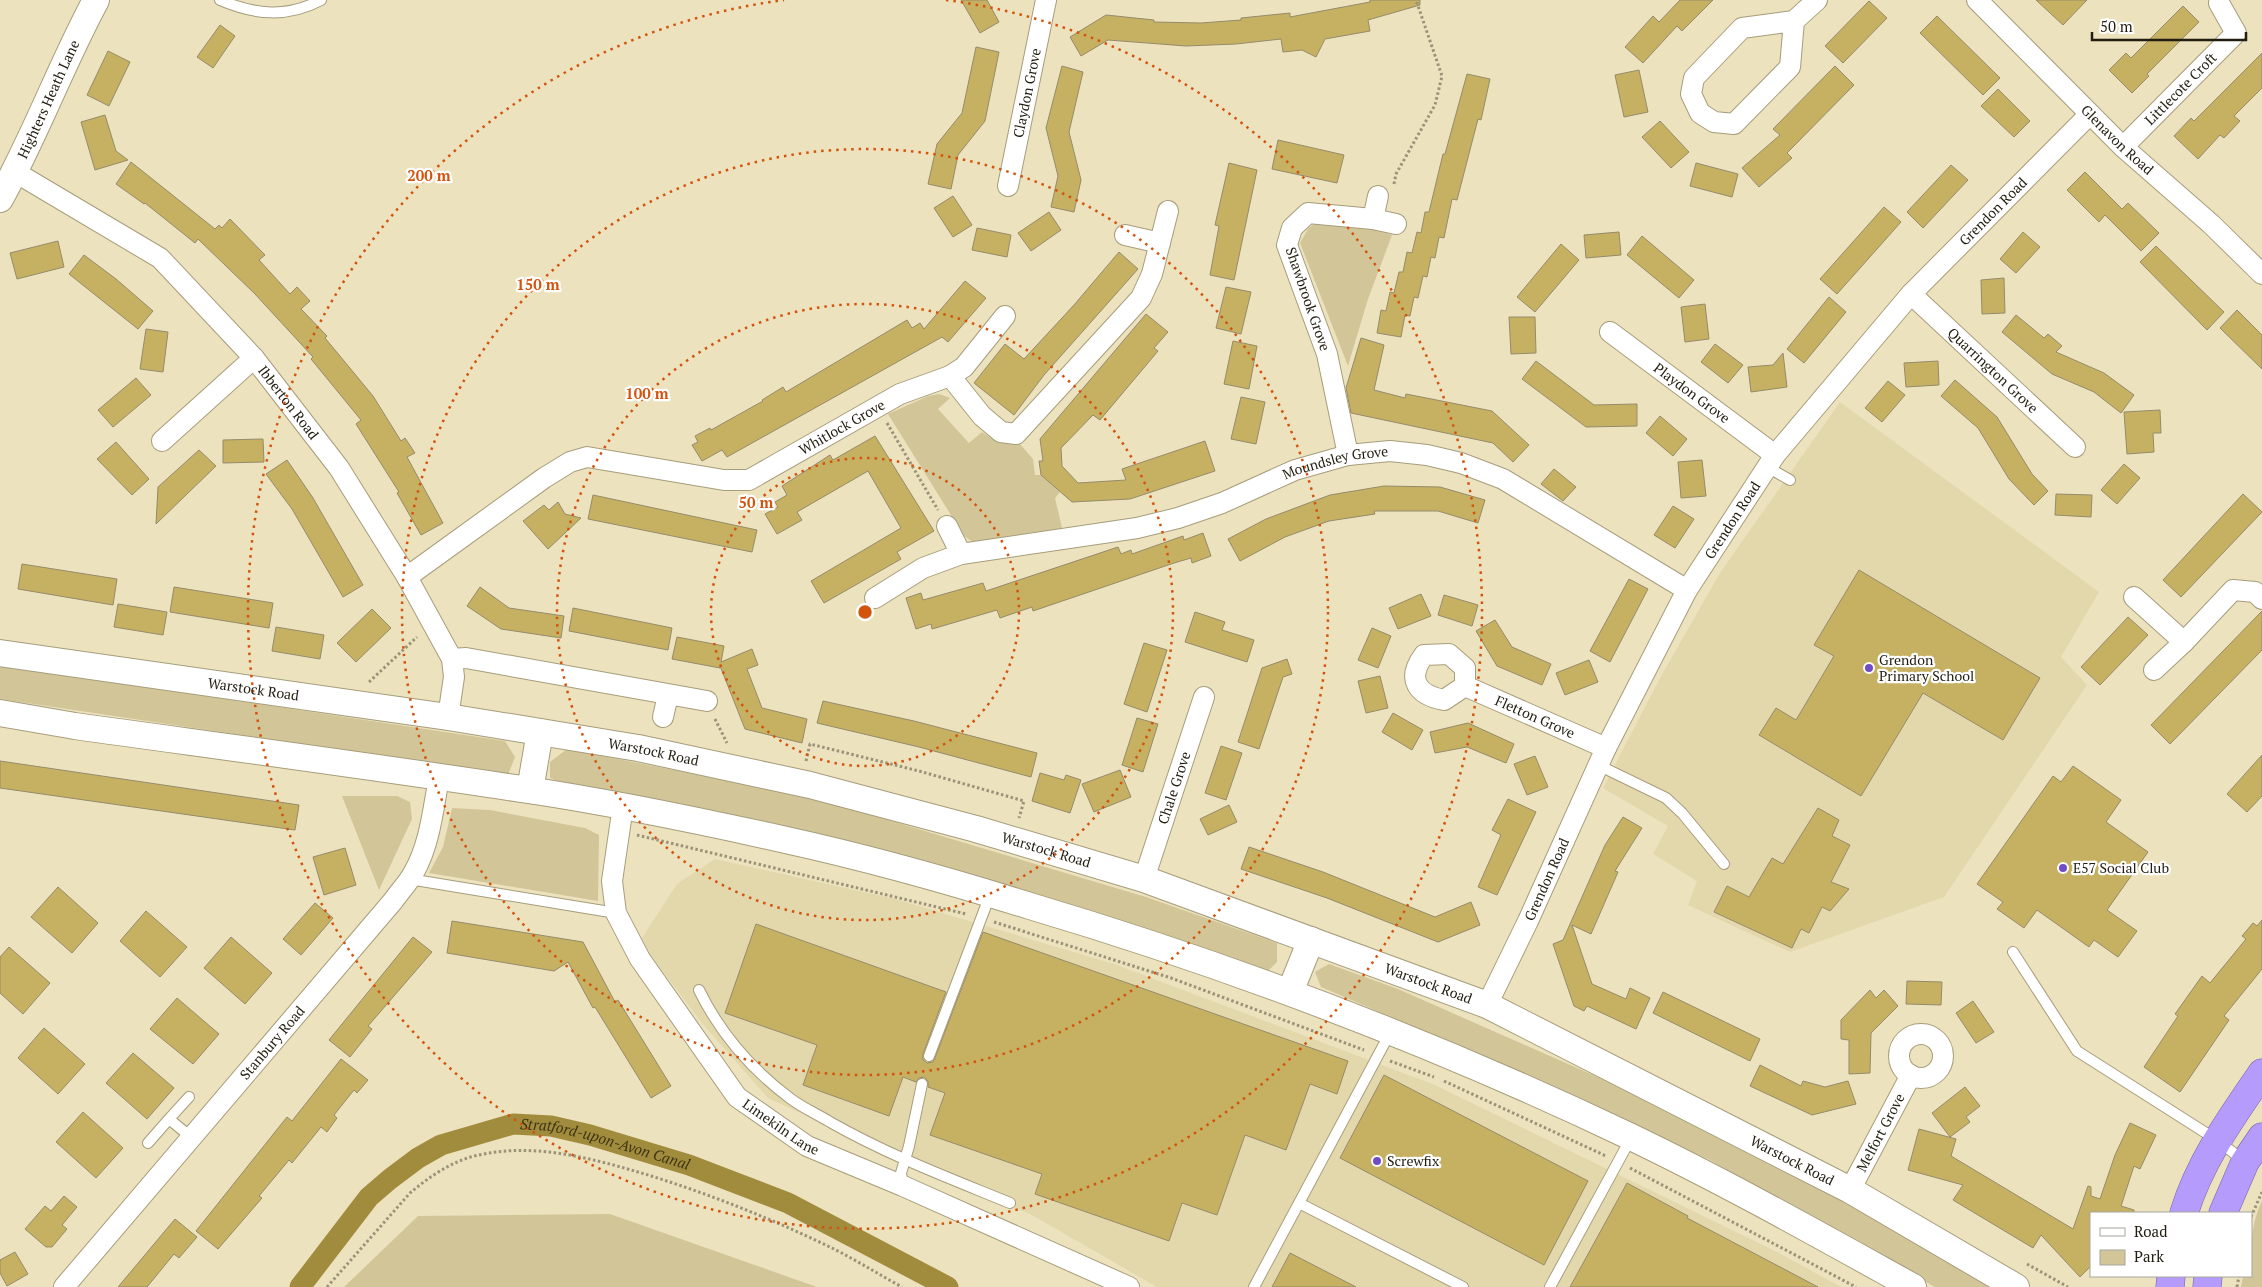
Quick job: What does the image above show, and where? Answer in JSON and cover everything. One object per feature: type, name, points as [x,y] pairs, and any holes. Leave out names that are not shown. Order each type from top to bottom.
[{"type":"highway","points":[[2184,1212],[2191,1191],[2217,1140],[2262,1073]]},
{"type":"highway","points":[[2223,1212],[2245,1162],[2262,1138]]},
{"type":"street","name":"Highters Heath Lane","points":[[0,198],[15,172],[76,38],[96,0]]},
{"type":"street","name":"Claydon Grove","points":[[1008,186],[1046,0]]},
{"type":"street","points":[[1794,21],[1790,67],[1734,124],[1714,122],[1700,113],[1691,94],[1694,78],[1742,28],[1794,21],[1817,0]]},
{"type":"street","name":"Littlecote Croft","points":[[2123,147],[2236,33],[2219,3]]},
{"type":"street","name":"Glenavon Road","points":[[1988,4],[2123,147],[2211,224],[2262,274]]},
{"type":"street","name":"Grendon Road","points":[[1487,1005],[1528,921],[1602,757],[1687,590],[1771,461],[1911,294],[2090,114]]},
{"type":"street","name":"Ibberton Road","points":[[15,172],[160,258],[254,358],[339,468],[407,578],[452,659],[454,677],[448,717]]},
{"type":"street","points":[[1373,219],[1385,193]]},
{"type":"street","points":[[950,376],[982,416],[1000,432],[1016,434],[1141,298],[1152,274],[1168,211]]},
{"type":"street","name":"Shawbrook Grove","points":[[1348,455],[1327,354],[1287,244],[1292,228],[1308,213],[1373,219],[1396,224]]},
{"type":"street","points":[[1125,235],[1160,243]]},
{"type":"street","name":"Quarrington Grove","points":[[1911,294],[2075,447]]},
{"type":"street","name":"Whitlock Grove","points":[[407,578],[544,478],[570,462],[587,457],[724,480],[749,480],[900,394],[950,376],[964,367],[1005,316]]},
{"type":"street","name":"Playdon Grove","points":[[1610,332],[1771,461]]},
{"type":"street","points":[[162,440],[254,358]]},
{"type":"street","name":"Moundsley Grove","points":[[875,598],[923,568],[961,554],[1137,528],[1178,518],[1222,503],[1295,470],[1348,455],[1390,451],[1427,455],[1461,463],[1503,479],[1687,590]]},
{"type":"street","points":[[947,526],[961,554]]},
{"type":"street","points":[[2154,670],[2234,590],[2255,592],[2262,599]]},
{"type":"street","points":[[2134,597],[2184,642]]},
{"type":"street","name":"Warstock Road","points":[[0,652],[448,717],[638,748],[810,785],[976,829],[1144,879],[1487,1005],[1850,1190],[2016,1287]]},
{"type":"street","points":[[452,659],[466,658],[707,701]]},
{"type":"street","name":"Fletton Grove","points":[[1465,686],[1602,757]]},
{"type":"street","points":[[663,718],[668,695]]},
{"type":"street","name":"Chale Grove","points":[[1144,879],[1204,697]]},
{"type":"street","points":[[0,713],[75,726],[530,790],[622,818],[791,841],[990,894],[1130,936],[1290,992],[1471,1064],[1632,1137],[1814,1232],[1912,1287]]},
{"type":"street","points":[[530,790],[540,732]]},
{"type":"street","name":"Stanbury Road","points":[[64,1287],[393,901],[414,872],[428,838],[439,778]]},
{"type":"street","name":"Limekiln Lane","points":[[622,818],[612,881],[616,913],[640,959],[737,1097],[807,1146],[903,1186],[1129,1287]]},
{"type":"street","points":[[1290,992],[1311,940]]},
{"type":"street","name":"Melfort Grove","points":[[1850,1190],[1911,1075]]},
{"type":"lane","points":[[220,0],[234,6],[270,14],[304,9],[321,0]]},
{"type":"lane","points":[[1771,461],[1790,480]]},
{"type":"lane","points":[[1602,757],[1666,798],[1682,813],[1724,864]]},
{"type":"lane","points":[[409,879],[616,913]]},
{"type":"lane","points":[[929,1056],[990,894]]},
{"type":"lane","points":[[2013,952],[2077,1051],[2217,1140],[2245,1162]]},
{"type":"lane","points":[[699,990],[711,1015],[742,1055],[791,1099],[843,1129],[905,1160],[1010,1203]]},
{"type":"lane","points":[[1254,1287],[1391,1032]]},
{"type":"lane","points":[[903,1186],[901,1173],[922,1084]]},
{"type":"lane","points":[[148,1142],[189,1097]]},
{"type":"lane","points":[[169,1120],[192,1138]]},
{"type":"lane","points":[[1550,1287],[1632,1137]]},
{"type":"lane","points":[[1300,1203],[1463,1287]]},
{"type":"path","points":[[1385,193],[1435,105],[1442,76],[1416,0]]},
{"type":"path","points":[[878,408],[947,526]]},
{"type":"path","points":[[362,688],[432,622]]},
{"type":"path","points":[[804,766],[810,744],[919,771],[1024,801],[1018,822]]},
{"type":"path","points":[[622,818],[980,918],[1171,978],[1366,1051]]},
{"type":"path","points":[[1384,1058],[1440,1079],[1618,1162],[1856,1287]]},
{"type":"path","points":[[327,1287],[410,1193],[425,1180],[444,1169],[477,1155],[520,1150],[588,1157],[684,1186],[777,1222],[834,1249],[902,1287]]},
{"type":"path","points":[[2252,1215],[2262,1192]]},
{"type":"path","points":[[2024,1263],[2068,1287]]},
{"type":"shaded area","name":"Grendon Primary School","points":[[1840,402],[2099,592],[2061,657],[2087,685],[1944,897],[1790,952],[1688,905],[1697,881],[1653,854],[1668,826],[1603,788],[1660,678],[1720,573]]},
{"type":"shaded area","points":[[715,859],[895,899],[1114,964],[1435,1085],[1779,1253],[1841,1287],[1157,1287],[1032,1215],[913,1165],[768,1098],[701,1022],[640,941],[677,884]]},
{"type":"green space","points":[[1317,221],[1370,228],[1392,235],[1368,299],[1348,366],[1300,243],[1308,229]]},
{"type":"green space","points":[[939,394],[950,398],[938,409],[969,443],[982,432],[999,441],[1019,443],[1033,459],[1035,475],[1041,475],[1060,492],[1055,498],[1063,532],[973,542],[964,536],[888,414],[928,396]]},
{"type":"green space","points":[[0,665],[505,741],[515,757],[508,775],[0,699]]},
{"type":"green space","points":[[567,749],[811,797],[1146,897],[1277,943],[1277,962],[1268,971],[880,854],[682,804],[568,785],[550,778],[550,762]]},
{"type":"green space","points":[[342,796],[397,796],[410,802],[412,819],[379,890]]},
{"type":"green space","points":[[452,808],[490,810],[585,828],[599,835],[598,901],[429,873],[443,847]]},
{"type":"green space","points":[[1329,964],[1398,989],[1645,1098],[1865,1213],[1990,1287],[1935,1287],[1710,1160],[1482,1056],[1321,987],[1315,972]]},
{"type":"green space","points":[[2262,1201],[2262,1287],[2241,1287],[2243,1277],[2252,1277],[2252,1238]]},
{"type":"green space","points":[[610,1214],[817,1287],[344,1287],[418,1216]]},
{"type":"building","points":[[961,0],[987,0],[999,22],[980,33]]},
{"type":"building","points":[[1370,0],[1420,0],[1420,5],[1368,20],[1370,31],[1325,39],[1316,57],[1302,50],[1283,52],[1281,39],[1236,44],[1186,46],[1108,40],[1081,56],[1070,37],[1106,15],[1154,20],[1154,22],[1201,23],[1290,13],[1290,17],[1370,2]]},
{"type":"building","points":[[1680,0],[1713,0],[1682,31],[1677,26],[1643,63],[1625,47],[1653,16],[1659,22]]},
{"type":"building","points":[[2036,0],[2087,0],[2063,25]]},
{"type":"building","points":[[1869,1],[1887,18],[1843,63],[1825,46]]},
{"type":"building","points":[[2183,6],[2199,22],[2147,74],[2149,76],[2132,93],[2109,70],[2126,53],[2131,58]]},
{"type":"building","points":[[1937,16],[2000,78],[1983,95],[1920,33]]},
{"type":"building","points":[[220,25],[235,36],[213,68],[197,57]]},
{"type":"building","points":[[976,47],[999,52],[985,121],[958,155],[951,189],[928,184],[937,144],[962,113]]},
{"type":"building","points":[[108,51],[130,62],[109,106],[87,95]]},
{"type":"building","points":[[2262,53],[2262,88],[2234,116],[2240,121],[2224,138],[2220,135],[2198,159],[2174,136],[2191,118],[2194,121]]},
{"type":"building","points":[[1062,66],[1083,72],[1069,132],[1081,180],[1074,212],[1051,207],[1058,176],[1046,128]]},
{"type":"building","points":[[1835,66],[1854,85],[1787,153],[1792,158],[1759,187],[1742,168],[1780,135],[1773,129]]},
{"type":"building","points":[[1639,70],[1648,112],[1624,117],[1615,75]]},
{"type":"building","points":[[1467,74],[1490,79],[1481,120],[1478,119],[1457,200],[1452,199],[1444,238],[1439,237],[1435,258],[1431,257],[1427,277],[1423,276],[1418,298],[1414,297],[1410,316],[1405,315],[1401,337],[1377,333],[1381,310],[1386,311],[1390,292],[1394,293],[1399,272],[1403,272],[1407,252],[1412,253],[1417,232],[1421,233],[1425,212],[1429,212],[1443,154],[1445,154]]},
{"type":"building","points":[[1998,89],[2030,121],[2014,137],[1981,106]]},
{"type":"building","points":[[105,115],[116,151],[128,160],[95,170],[81,122]]},
{"type":"building","points":[[1660,121],[1689,152],[1671,168],[1642,137]]},
{"type":"building","points":[[1278,140],[1344,155],[1337,183],[1272,169]]},
{"type":"building","points":[[131,162],[215,229],[219,225],[222,228],[230,219],[265,255],[259,260],[290,294],[297,287],[310,301],[301,309],[327,336],[325,338],[373,396],[401,441],[405,438],[415,453],[407,457],[443,523],[421,535],[397,493],[399,492],[356,424],[361,420],[311,359],[313,357],[255,294],[198,239],[195,243],[145,203],[116,184]]},
{"type":"building","points":[[1229,163],[1257,170],[1234,280],[1210,275],[1219,226],[1215,225]]},
{"type":"building","points":[[1696,163],[1738,174],[1732,197],[1690,186]]},
{"type":"building","points":[[1951,165],[1968,180],[1923,228],[1907,212]]},
{"type":"building","points":[[2085,172],[2122,209],[2128,203],[2159,233],[2141,251],[2105,215],[2099,222],[2067,190]]},
{"type":"building","points":[[953,196],[972,225],[953,237],[934,208]]},
{"type":"building","points":[[1884,207],[1901,222],[1837,294],[1820,279]]},
{"type":"building","points":[[1049,212],[1061,230],[1031,251],[1018,233]]},
{"type":"building","points":[[977,228],[1011,235],[1007,257],[972,250]]},
{"type":"building","points":[[1619,232],[1621,255],[1586,258],[1584,235]]},
{"type":"building","points":[[2023,232],[2040,247],[2016,273],[2000,259]]},
{"type":"building","points":[[1642,236],[1694,280],[1679,298],[1627,255]]},
{"type":"building","points":[[58,241],[64,267],[17,279],[10,253]]},
{"type":"building","points":[[1561,244],[1579,260],[1535,312],[1517,297]]},
{"type":"building","points":[[2156,246],[2224,312],[2207,330],[2140,262]]},
{"type":"building","points":[[1119,252],[1138,269],[1044,375],[1014,415],[974,383],[1005,344],[1024,359],[1074,305]]},
{"type":"building","points":[[84,255],[116,279],[153,311],[138,329],[69,274]]},
{"type":"building","points":[[2004,278],[2005,313],[1982,314],[1981,280]]},
{"type":"building","points":[[965,281],[986,298],[948,342],[942,337],[727,457],[722,450],[702,461],[692,445],[698,442],[695,436],[710,428],[711,430],[763,401],[783,387],[786,392],[907,320],[912,328],[920,323],[924,329]]},
{"type":"building","points":[[1226,287],[1251,292],[1241,334],[1216,328]]},
{"type":"building","points":[[1829,297],[1846,312],[1804,363],[1787,349]]},
{"type":"building","points":[[1705,304],[1709,339],[1685,342],[1681,307]]},
{"type":"building","points":[[2237,310],[2262,335],[2262,369],[2220,328]]},
{"type":"building","points":[[1146,314],[1168,332],[1154,348],[1158,351],[1100,420],[1093,415],[1061,448],[1062,466],[1078,483],[1126,480],[1122,469],[1205,441],[1215,471],[1130,499],[1072,502],[1041,475],[1039,461],[1043,461],[1040,439]]},
{"type":"building","points":[[2016,315],[2044,338],[2048,334],[2062,346],[2056,352],[2104,373],[2134,395],[2121,413],[2094,392],[2052,374],[2002,332]]},
{"type":"building","points":[[1509,317],[1535,317],[1536,353],[1511,354]]},
{"type":"building","points":[[146,329],[168,332],[163,372],[140,369]]},
{"type":"building","points":[[1361,338],[1384,345],[1374,390],[1405,398],[1406,394],[1492,411],[1529,445],[1513,462],[1493,443],[1351,413],[1346,388]]},
{"type":"building","points":[[1233,341],[1257,346],[1249,389],[1224,384]]},
{"type":"building","points":[[1715,344],[1743,365],[1728,383],[1701,362]]},
{"type":"building","points":[[1783,353],[1787,387],[1751,392],[1748,367],[1773,365]]},
{"type":"building","points":[[1536,361],[1594,405],[1637,404],[1637,426],[1586,427],[1522,379]]},
{"type":"building","points":[[1938,361],[1939,385],[1906,387],[1904,363]]},
{"type":"building","points":[[136,378],[151,395],[113,427],[98,410]]},
{"type":"building","points":[[1955,380],[1997,417],[2032,474],[2048,491],[2034,505],[2009,479],[1978,428],[1941,396]]},
{"type":"building","points":[[1888,381],[1905,395],[1882,422],[1865,408]]},
{"type":"building","points":[[1241,397],[1265,402],[1256,444],[1231,439]]},
{"type":"building","points":[[2160,410],[2161,433],[2153,433],[2154,452],[2127,454],[2124,412]]},
{"type":"building","points":[[1660,416],[1687,439],[1673,456],[1646,433]]},
{"type":"building","points":[[875,436],[934,531],[897,552],[901,559],[824,603],[811,581],[901,528],[868,471],[797,512],[802,520],[777,534],[765,514],[778,507],[775,502],[787,495],[782,486],[830,455],[833,460]]},
{"type":"building","points":[[263,439],[264,462],[223,463],[223,440]]},
{"type":"building","points":[[116,442],[149,479],[132,495],[97,459]]},
{"type":"building","points":[[199,450],[216,466],[156,524],[158,487]]},
{"type":"building","points":[[287,460],[313,498],[363,585],[343,597],[292,509],[266,474]]},
{"type":"building","points":[[1702,460],[1706,496],[1681,498],[1678,462]]},
{"type":"building","points":[[2124,464],[2140,478],[2117,504],[2101,490]]},
{"type":"building","points":[[1554,469],[1576,487],[1563,501],[1541,484]]},
{"type":"building","points":[[1384,486],[1440,487],[1485,500],[1478,523],[1438,511],[1374,511],[1375,514],[1329,521],[1285,537],[1240,561],[1228,539],[1266,519],[1330,495]]},
{"type":"building","points":[[2056,494],[2092,495],[2091,517],[2055,515]]},
{"type":"building","points":[[2243,494],[2262,512],[2181,597],[2163,580]]},
{"type":"building","points":[[593,495],[757,530],[752,552],[588,519]]},
{"type":"building","points":[[558,502],[565,514],[581,518],[548,549],[523,521],[544,505],[549,510]]},
{"type":"building","points":[[1673,506],[1694,519],[1675,548],[1654,535]]},
{"type":"building","points":[[1203,533],[1211,556],[1192,563],[1191,558],[1174,563],[1033,611],[1032,607],[1000,618],[997,610],[932,629],[931,624],[916,629],[906,598],[921,593],[923,600],[983,583],[986,591],[1118,547],[1121,554],[1131,550],[1132,554],[1183,536],[1184,540]]},
{"type":"building","points":[[22,564],[117,579],[113,605],[18,589]]},
{"type":"building","points":[[1859,570],[2040,678],[2003,740],[1923,693],[1861,796],[1759,735],[1776,708],[1796,720],[1834,656],[1814,645]]},
{"type":"building","points":[[1629,579],[1648,589],[1610,662],[1590,651]]},
{"type":"building","points":[[174,587],[273,603],[269,628],[170,612]]},
{"type":"building","points":[[480,587],[509,608],[564,616],[561,638],[501,629],[467,606]]},
{"type":"building","points":[[1421,594],[1431,616],[1398,629],[1389,608]]},
{"type":"building","points":[[1444,595],[1478,605],[1472,626],[1438,615]]},
{"type":"building","points":[[118,604],[167,612],[163,635],[114,627]]},
{"type":"building","points":[[573,608],[672,628],[668,650],[569,631]]},
{"type":"building","points":[[372,609],[391,628],[356,662],[337,643]]},
{"type":"building","points":[[2262,611],[2262,650],[2170,744],[2151,725]]},
{"type":"building","points":[[1195,612],[1225,622],[1222,630],[1254,640],[1247,662],[1185,642]]},
{"type":"building","points":[[2128,617],[2148,635],[2100,685],[2081,667]]},
{"type":"building","points":[[1495,620],[1512,647],[1551,664],[1542,685],[1497,666],[1476,631]]},
{"type":"building","points":[[276,627],[324,635],[320,659],[272,651]]},
{"type":"building","points":[[1372,628],[1391,636],[1378,668],[1358,660]]},
{"type":"building","points":[[677,637],[724,646],[721,662],[752,649],[758,665],[747,669],[762,708],[807,719],[802,743],[745,729],[720,666],[720,668],[672,659]]},
{"type":"building","points":[[1144,643],[1167,650],[1147,712],[1124,704]]},
{"type":"building","points":[[1287,659],[1292,674],[1283,677],[1259,749],[1238,742],[1262,668]]},
{"type":"building","points":[[1589,660],[1598,682],[1565,695],[1556,673]]},
{"type":"building","points":[[1380,676],[1388,708],[1366,713],[1358,681]]},
{"type":"building","points":[[823,701],[914,721],[1037,753],[1031,777],[919,747],[817,723]]},
{"type":"building","points":[[1393,713],[1423,730],[1412,750],[1382,732]]},
{"type":"building","points":[[1137,718],[1158,724],[1143,772],[1122,765]]},
{"type":"building","points":[[1468,723],[1514,744],[1506,763],[1467,747],[1435,753],[1430,732]]},
{"type":"building","points":[[1221,746],[1242,753],[1226,800],[1205,793]]},
{"type":"building","points":[[2262,755],[2262,796],[2247,812],[2227,794]]},
{"type":"building","points":[[1535,756],[1548,787],[1527,795],[1514,764]]},
{"type":"building","points":[[0,761],[299,805],[295,830],[0,788]]},
{"type":"building","name":"E57 Social Club","points":[[2073,766],[2121,800],[2106,822],[2148,852],[2107,910],[2137,931],[2118,957],[2094,940],[2089,947],[2037,910],[2024,928],[1997,909],[2003,902],[1977,884],[2053,776],[2061,782]]},
{"type":"building","points":[[1120,770],[1131,797],[1094,812],[1082,784]]},
{"type":"building","points":[[1040,773],[1064,780],[1066,775],[1081,780],[1070,813],[1032,801]]},
{"type":"building","points":[[1508,799],[1536,812],[1497,895],[1478,887],[1501,835],[1492,830]]},
{"type":"building","points":[[1229,805],[1237,822],[1208,835],[1200,819]]},
{"type":"building","points":[[1818,808],[1839,820],[1832,836],[1850,845],[1831,882],[1849,889],[1830,911],[1822,907],[1809,933],[1801,929],[1792,948],[1714,912],[1727,886],[1749,897],[1772,858],[1783,864]]},
{"type":"building","points":[[1623,817],[1642,828],[1615,871],[1618,872],[1591,934],[1572,925],[1592,984],[1626,999],[1630,988],[1650,998],[1636,1029],[1587,1006],[1584,1011],[1574,1006],[1553,944],[1563,940],[1605,845]]},
{"type":"building","points":[[1249,847],[1323,872],[1435,917],[1471,902],[1480,925],[1438,942],[1327,898],[1241,869]]},
{"type":"building","points":[[345,848],[356,885],[324,895],[313,857]]},
{"type":"building","points":[[58,887],[98,923],[72,953],[31,917]]},
{"type":"building","points":[[315,903],[333,918],[301,955],[283,939]]},
{"type":"building","points":[[146,911],[187,947],[160,977],[120,941]]},
{"type":"building","points":[[2262,920],[2262,969],[2224,1016],[2229,1020],[2180,1092],[2144,1067],[2178,1016],[2175,1014],[2202,976],[2210,983],[2246,939],[2242,936],[2253,923],[2257,926]]},
{"type":"building","points":[[452,921],[583,942],[615,1002],[618,1000],[671,1086],[651,1098],[595,1007],[593,1008],[568,962],[554,971],[447,953]]},
{"type":"building","points":[[756,924],[946,992],[923,1054],[923,1060],[927,1063],[933,1062],[935,1058],[983,932],[1348,1061],[1337,1094],[1310,1084],[1286,1150],[1245,1135],[1217,1215],[1182,1203],[1169,1241],[1035,1194],[1042,1174],[930,1135],[945,1093],[928,1087],[928,1081],[924,1077],[919,1078],[916,1082],[903,1077],[889,1116],[803,1085],[817,1045],[725,1013]]},
{"type":"building","points":[[231,937],[272,973],[245,1004],[204,968]]},
{"type":"building","points":[[413,937],[432,952],[368,1026],[372,1029],[350,1057],[329,1040]]},
{"type":"building","points":[[9,947],[50,983],[23,1014],[0,993],[0,957]]},
{"type":"building","points":[[1907,981],[1942,982],[1941,1005],[1906,1004]]},
{"type":"building","points":[[1870,990],[1876,998],[1884,990],[1898,1006],[1871,1033],[1870,1073],[1849,1074],[1849,1040],[1841,1039],[1841,1020]]},
{"type":"building","points":[[1663,992],[1760,1039],[1750,1061],[1653,1013]]},
{"type":"building","points":[[177,998],[219,1034],[193,1064],[150,1029]]},
{"type":"building","points":[[1973,1001],[1994,1032],[1976,1043],[1956,1013]]},
{"type":"building","points":[[44,1028],[85,1064],[58,1094],[18,1058]]},
{"type":"building","points":[[133,1053],[174,1088],[147,1119],[106,1083]]},
{"type":"building","points":[[341,1059],[368,1080],[357,1093],[354,1090],[334,1115],[337,1118],[327,1132],[321,1127],[292,1163],[289,1160],[259,1196],[262,1198],[218,1249],[196,1231],[287,1117],[292,1121]]},
{"type":"building","points":[[1760,1065],[1801,1086],[1803,1081],[1825,1087],[1848,1081],[1856,1104],[1812,1115],[1750,1086]]},
{"type":"building","points":[[1384,1075],[1588,1181],[1544,1265],[1340,1158]]},
{"type":"building","points":[[1965,1087],[1980,1106],[1966,1117],[1970,1122],[1950,1137],[1932,1113]]},
{"type":"building","points":[[83,1112],[123,1148],[96,1178],[56,1142]]},
{"type":"building","points":[[2130,1123],[2156,1135],[2140,1169],[2134,1166],[2121,1206],[2134,1210],[2134,1212],[2090,1212],[2090,1267],[2080,1277],[2041,1235],[2033,1248],[1953,1200],[1963,1185],[1908,1170],[1919,1129],[1956,1139],[1951,1156],[2073,1229],[2088,1186],[2091,1187],[2091,1196],[2100,1199],[2115,1155]]},
{"type":"building","points":[[1627,1183],[1688,1216],[1687,1218],[1818,1287],[1570,1287]]},
{"type":"building","points":[[64,1196],[77,1207],[62,1225],[67,1229],[52,1247],[46,1247],[25,1229],[45,1206],[51,1211]]},
{"type":"building","points":[[175,1219],[197,1237],[179,1258],[174,1254],[147,1287],[118,1287]]},
{"type":"building","points":[[15,1252],[28,1274],[7,1286],[0,1273],[0,1260]]},
{"type":"building","points":[[1290,1253],[1356,1287],[1272,1287]]},
{"type":"waterway","name":"Stratford-upon-Avon Canal","points":[[300,1287],[369,1197],[390,1179],[418,1158],[441,1145],[513,1124],[551,1126],[590,1135],[689,1165],[788,1203],[948,1287]]},
{"type":"place","name":"Grendon Primary School","points":[[1869,668]]},
{"type":"place","name":"E57 Social Club","points":[[2063,868]]},
{"type":"place","name":"Screwfix","points":[[1377,1161]]}]
